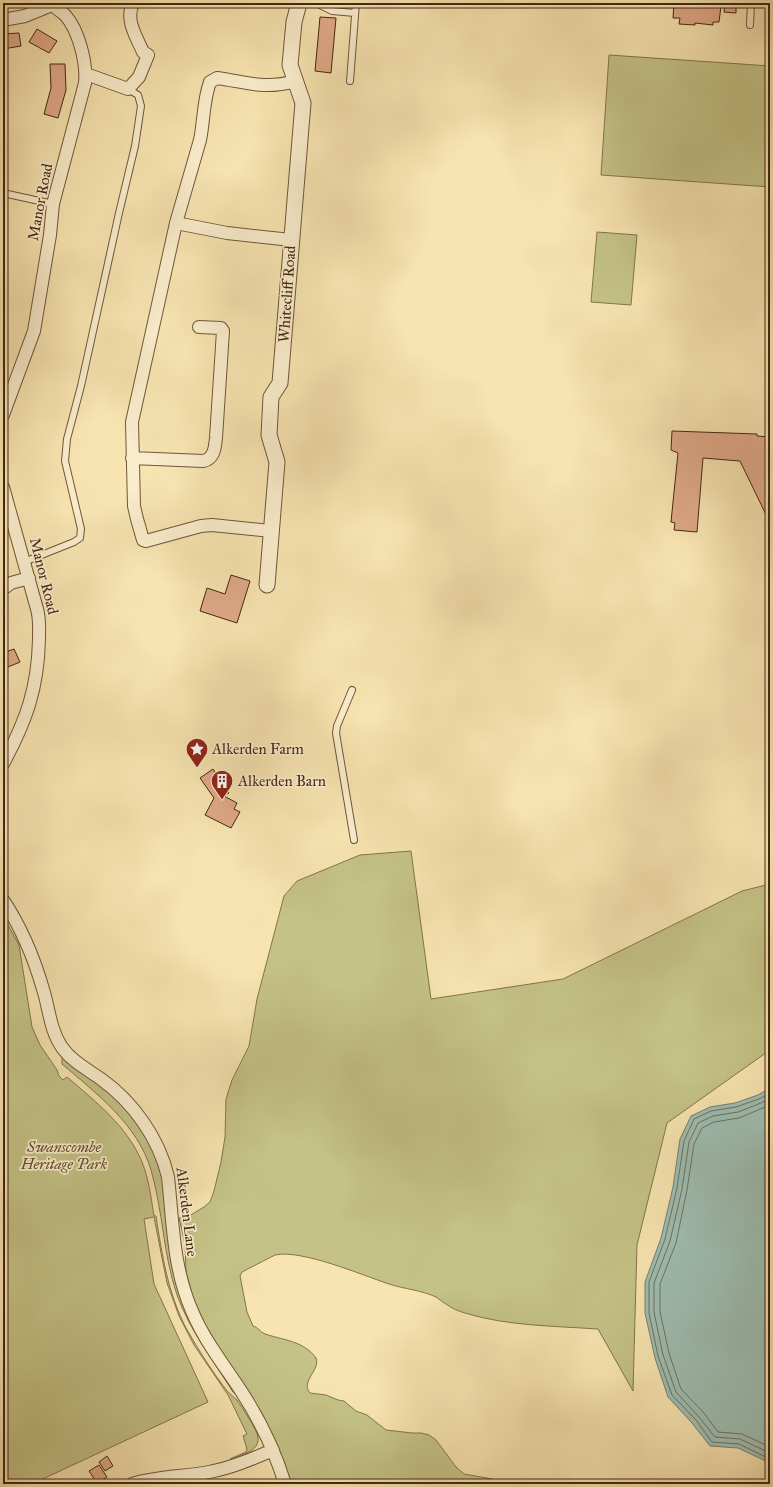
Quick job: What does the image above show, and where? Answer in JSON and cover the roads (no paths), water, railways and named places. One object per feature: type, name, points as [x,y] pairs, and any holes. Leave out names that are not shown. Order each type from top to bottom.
[{"type":"street","points":[[86,74],[128,89],[139,77],[148,55],[143,52],[131,25],[130,14],[133,3]]},
{"type":"street","name":"Whitecliff Road","points":[[267,585],[277,462],[269,435],[271,397],[280,383],[303,103],[290,65],[294,22],[299,3]]},
{"type":"street","points":[[3,20],[25,16],[51,4]]},
{"type":"street","name":"Manor Road","points":[[3,415],[34,330],[50,235],[53,204],[83,94],[86,74],[82,51],[74,31],[65,15],[51,4]]},
{"type":"street","points":[[271,531],[212,525],[201,526],[146,541],[143,540],[134,506],[131,426],[176,223],[200,140],[203,112],[212,81],[217,78],[245,84],[271,86],[282,85],[295,81]]},
{"type":"street","points":[[176,223],[227,233],[291,240]]},
{"type":"street","points":[[132,458],[203,461],[209,459],[215,450],[224,331],[221,328],[199,327]]},
{"type":"street","name":"Manor Road","points":[[3,487],[39,619],[38,654],[32,696],[24,722],[3,764]]},
{"type":"street","points":[[3,589],[14,582],[29,578]]},
{"type":"street","name":"Alkerden Lane","points":[[3,900],[18,926],[33,960],[45,994],[52,1027],[60,1044],[75,1061],[100,1078],[120,1095],[141,1120],[157,1145],[165,1164],[168,1177],[176,1259],[182,1285],[189,1304],[204,1335],[255,1413],[273,1450],[285,1484]]},
{"type":"street","points":[[132,1484],[158,1478],[209,1478],[273,1450]]},
{"type":"lane","points":[[316,3],[332,11],[355,13]]},
{"type":"lane","points":[[350,81],[356,3]]},
{"type":"lane","points":[[750,25],[751,3]]},
{"type":"lane","points":[[24,562],[74,542],[80,538],[81,529],[65,461],[67,440],[81,386],[118,213],[135,146],[141,106],[138,95],[128,89]]},
{"type":"lane","points":[[3,193],[53,204]]},
{"type":"lane","points":[[352,690],[337,726],[336,733],[354,840]]},
{"type":"water","points":[[770,1088],[770,1463],[738,1448],[710,1446],[692,1423],[668,1397],[655,1358],[645,1313],[645,1282],[661,1238],[673,1187],[680,1139],[691,1116],[710,1107],[735,1103],[758,1095]]},
{"type":"place","name":"Alkerden Farm","points":[[197,768]]},
{"type":"place","name":"Alkerden Barn","points":[[222,800]]},
{"type":"park label","name":"Swanscombe Heritage Park","points":[[64,1156]]}]
